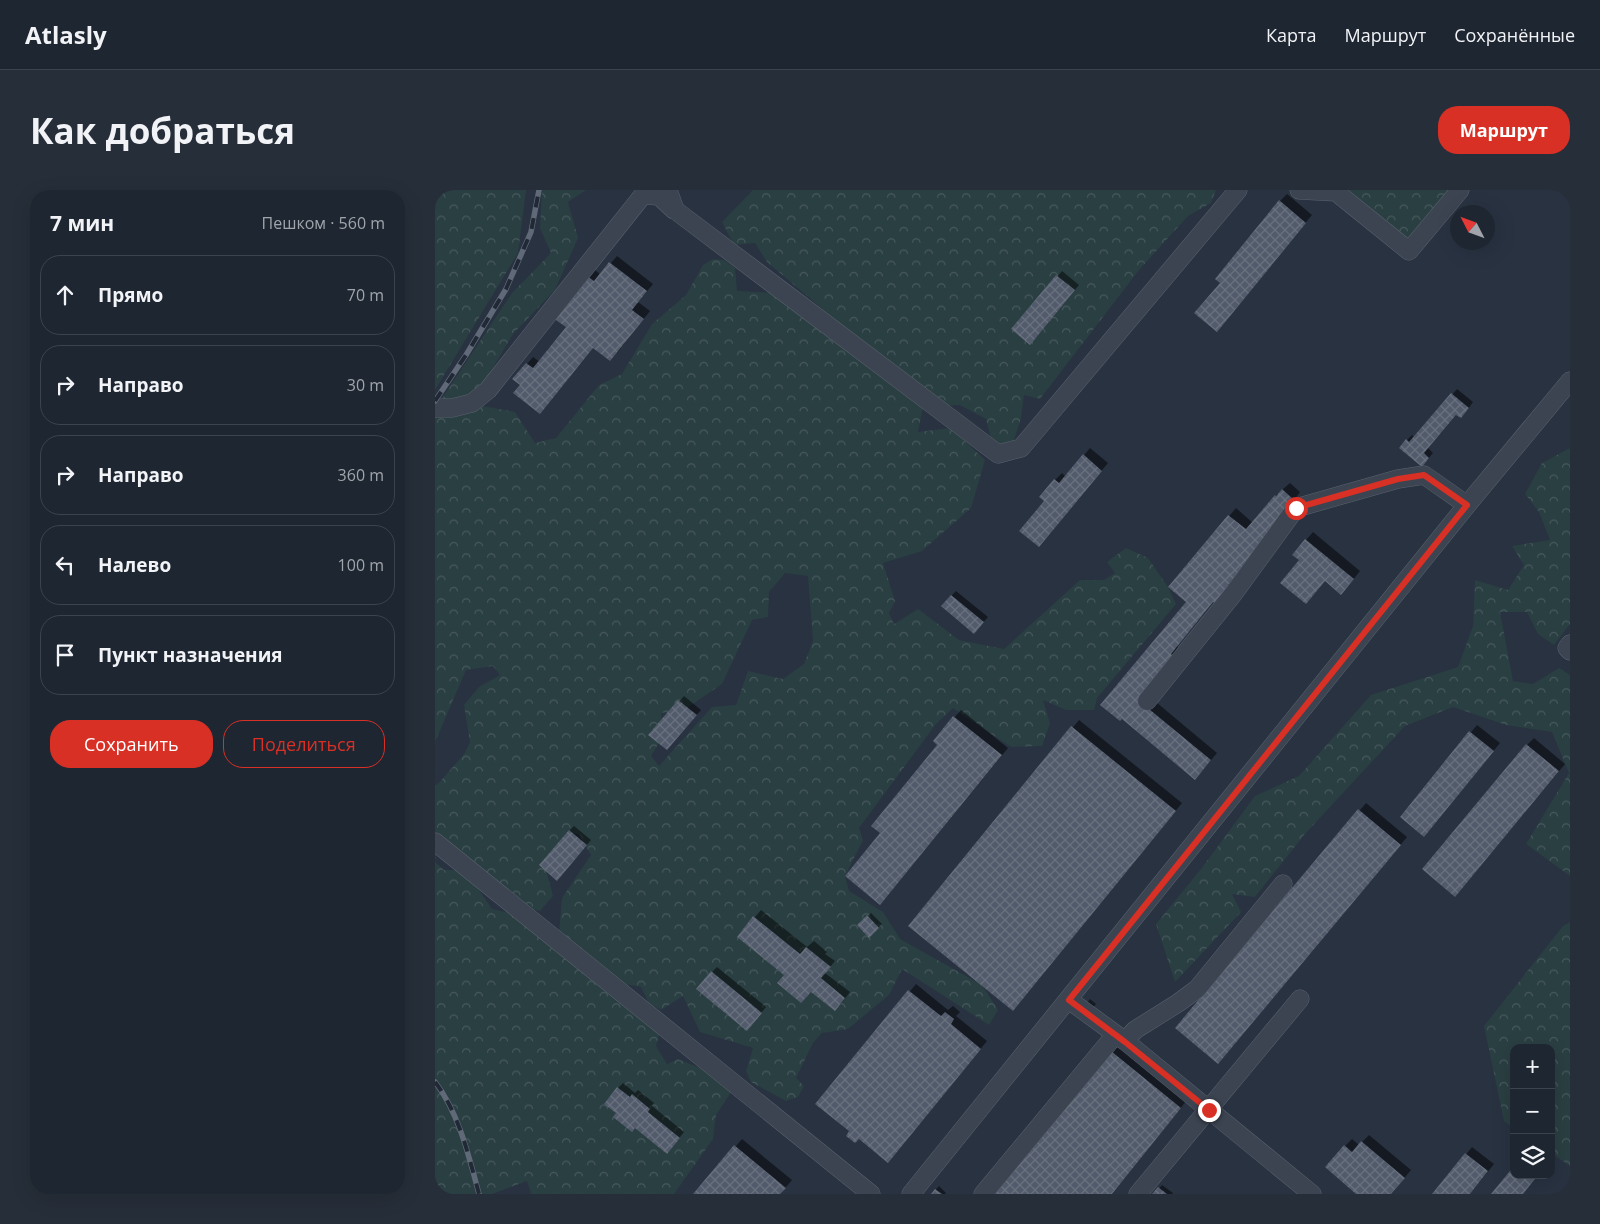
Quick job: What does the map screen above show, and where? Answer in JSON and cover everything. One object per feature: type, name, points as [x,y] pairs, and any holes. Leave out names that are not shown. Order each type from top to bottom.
[{"type":"lane","points":[[668,190],[675,210]]},
{"type":"lane","points":[[435,408],[452,408],[472,403],[487,390],[643,195],[659,196],[998,454],[1021,448],[1238,190]]},
{"type":"lane","points":[[1299,190],[1340,192],[1409,251],[1459,190]]},
{"type":"lane","points":[[919,1191],[1069,1000],[1467,505],[1570,381]]},
{"type":"lane","points":[[1147,701],[1234,593],[1296,508],[1398,479],[1424,475],[1467,505]]},
{"type":"lane","points":[[1570,644],[1567,648],[1570,650]]},
{"type":"lane","points":[[435,842],[871,1194]]},
{"type":"lane","points":[[983,1194],[1120,1038],[1178,1003],[1197,989],[1283,884]]},
{"type":"lane","points":[[1138,1194],[1300,999]]},
{"type":"lane","points":[[1069,1000],[1120,1038],[1311,1194]]},
{"type":"green space","points":[[435,190],[526,190],[518,253],[435,390]]},
{"type":"green space","points":[[542,190],[586,190],[568,202],[578,238],[555,290],[513,334],[484,383],[482,406],[515,412],[535,443],[556,438],[599,385],[622,374],[652,324],[686,295],[703,265],[713,259],[724,260],[735,268],[737,291],[775,293],[923,407],[918,432],[951,428],[985,460],[971,508],[922,551],[883,563],[895,601],[889,613],[894,624],[918,609],[959,640],[1004,649],[1080,580],[1104,580],[1115,573],[1107,562],[1126,548],[1148,558],[1168,587],[1176,604],[1097,698],[1094,710],[1066,710],[1043,700],[1050,723],[1042,746],[1011,747],[953,708],[936,724],[859,828],[863,840],[845,876],[849,891],[883,912],[900,939],[982,985],[998,1010],[989,1025],[902,969],[889,995],[848,1029],[822,1033],[813,1043],[796,1078],[804,1086],[798,1097],[786,1101],[751,1082],[746,1071],[753,1048],[700,1032],[683,996],[661,1010],[649,1003],[641,987],[614,982],[559,933],[562,898],[591,855],[579,834],[567,833],[544,862],[553,896],[540,911],[514,904],[435,836],[435,785],[438,784],[465,753],[470,742],[464,705],[479,687],[500,675],[493,666],[466,670],[435,742],[435,409],[512,293],[551,253],[540,228]],"holes":[[[785,573],[808,576],[813,641],[804,664],[783,679],[748,671],[736,705],[712,707],[659,766],[651,756],[663,736],[661,713],[684,710],[722,684],[752,620],[768,617],[769,592]]]},
{"type":"green space","points":[[753,190],[1216,190],[1211,203],[1188,216],[1139,270],[1040,399],[1024,395],[1021,418],[1014,440],[993,446],[986,419],[960,405],[937,406],[767,262],[755,243],[734,245],[722,222]]},
{"type":"green space","points":[[1350,190],[1453,190],[1410,241],[1349,193]]},
{"type":"green space","points":[[1570,448],[1570,624],[1554,645],[1538,634],[1527,612],[1500,612],[1513,681],[1533,684],[1559,668],[1570,675],[1570,876],[1526,844],[1569,773],[1552,732],[1506,725],[1453,707],[1405,726],[1305,834],[1255,897],[1232,894],[1241,912],[1175,982],[1156,924],[1201,869],[1255,796],[1299,776],[1371,695],[1458,667],[1473,626],[1475,580],[1508,590],[1524,565],[1512,546],[1550,540],[1539,512],[1525,494],[1542,463]]},
{"type":"green space","points":[[435,862],[444,870],[465,870],[492,909],[532,918],[661,1028],[656,1046],[667,1064],[678,1059],[714,1074],[732,1091],[716,1115],[713,1139],[674,1194],[529,1194],[531,1193],[527,1181],[492,1194],[435,1194]]},
{"type":"green space","points":[[1570,922],[1570,1166],[1555,1156],[1555,1044],[1510,1044],[1510,1125],[1504,1121],[1484,1026],[1563,926]]},
{"type":"building","points":[[1279,200],[1306,223],[1217,332],[1194,313],[1220,283],[1215,279]]},
{"type":"building","points":[[609,262],[647,291],[632,310],[644,319],[610,361],[593,348],[540,414],[513,393],[520,385],[512,379],[526,363],[533,368],[566,327],[553,318],[587,276],[594,281]]},
{"type":"building","points":[[1056,275],[1075,290],[1030,345],[1011,329]]},
{"type":"building","points":[[1451,393],[1469,408],[1461,418],[1456,415],[1424,453],[1429,458],[1422,467],[1399,448],[1406,439],[1409,442]]},
{"type":"building","points":[[1083,454],[1102,471],[1039,547],[1019,531],[1044,501],[1039,497],[1054,479],[1059,483]]},
{"type":"building","points":[[1282,489],[1294,500],[1240,577],[1236,575],[1228,585],[1231,588],[1217,605],[1213,602],[1171,654],[1174,657],[1138,700],[1211,760],[1195,780],[1122,719],[1120,721],[1100,705],[1186,602],[1168,587],[1228,515],[1246,529]]},
{"type":"building","points":[[1305,539],[1354,579],[1341,595],[1325,581],[1306,604],[1280,583],[1299,560],[1292,555]]},
{"type":"building","points":[[951,595],[984,622],[974,634],[941,606]]},
{"type":"building","points":[[678,700],[697,715],[667,750],[648,735]]},
{"type":"building","points":[[953,716],[1002,755],[880,905],[845,876],[880,833],[871,826],[937,745],[933,741]]},
{"type":"building","points":[[1071,726],[1176,811],[1013,1011],[908,926]]},
{"type":"building","points":[[1469,731],[1494,751],[1424,837],[1400,817]]},
{"type":"building","points":[[1526,744],[1559,771],[1455,897],[1422,869]]},
{"type":"building","points":[[1358,809],[1401,845],[1218,1064],[1175,1028]]},
{"type":"building","points":[[569,830],[587,845],[557,881],[539,865]]},
{"type":"building","points":[[867,915],[879,928],[869,938],[857,925]]},
{"type":"building","points":[[753,916],[800,954],[806,947],[831,967],[821,978],[845,998],[835,1011],[811,992],[801,1003],[777,983],[784,975],[737,937]]},
{"type":"building","points":[[711,971],[762,1013],[747,1031],[696,989]]},
{"type":"building","points":[[908,990],[941,1016],[945,1012],[954,1019],[951,1024],[981,1049],[888,1163],[859,1139],[855,1143],[846,1136],[849,1131],[815,1104]]},
{"type":"building","points":[[1111,1051],[1181,1108],[1112,1194],[995,1194]]},
{"type":"building","points":[[617,1087],[630,1097],[632,1094],[650,1109],[648,1112],[680,1138],[667,1154],[635,1128],[632,1132],[613,1117],[616,1113],[604,1104]]},
{"type":"building","points":[[1361,1141],[1405,1178],[1391,1194],[1356,1194],[1325,1167],[1344,1145],[1352,1152]]},
{"type":"building","points":[[734,1145],[786,1188],[780,1194],[693,1194]]},
{"type":"building","points":[[1465,1153],[1488,1171],[1470,1194],[1432,1194]]},
{"type":"building","points":[[1510,1171],[1510,1179],[1535,1179],[1523,1194],[1491,1194]]},
{"type":"building","points":[[1158,1187],[1167,1194],[1152,1194]]},
{"type":"building","points":[[935,1189],[942,1194],[931,1194]]},
{"type":"railway","points":[[435,401],[466,355],[506,289],[531,232],[539,190]]},
{"type":"railway","points":[[435,1082],[451,1107],[457,1121],[479,1194]]},
{"type":"route","points":[[1209,1110],[1125,1042],[1069,1000],[1467,505],[1424,475],[1398,479],[1296,508]]}]
